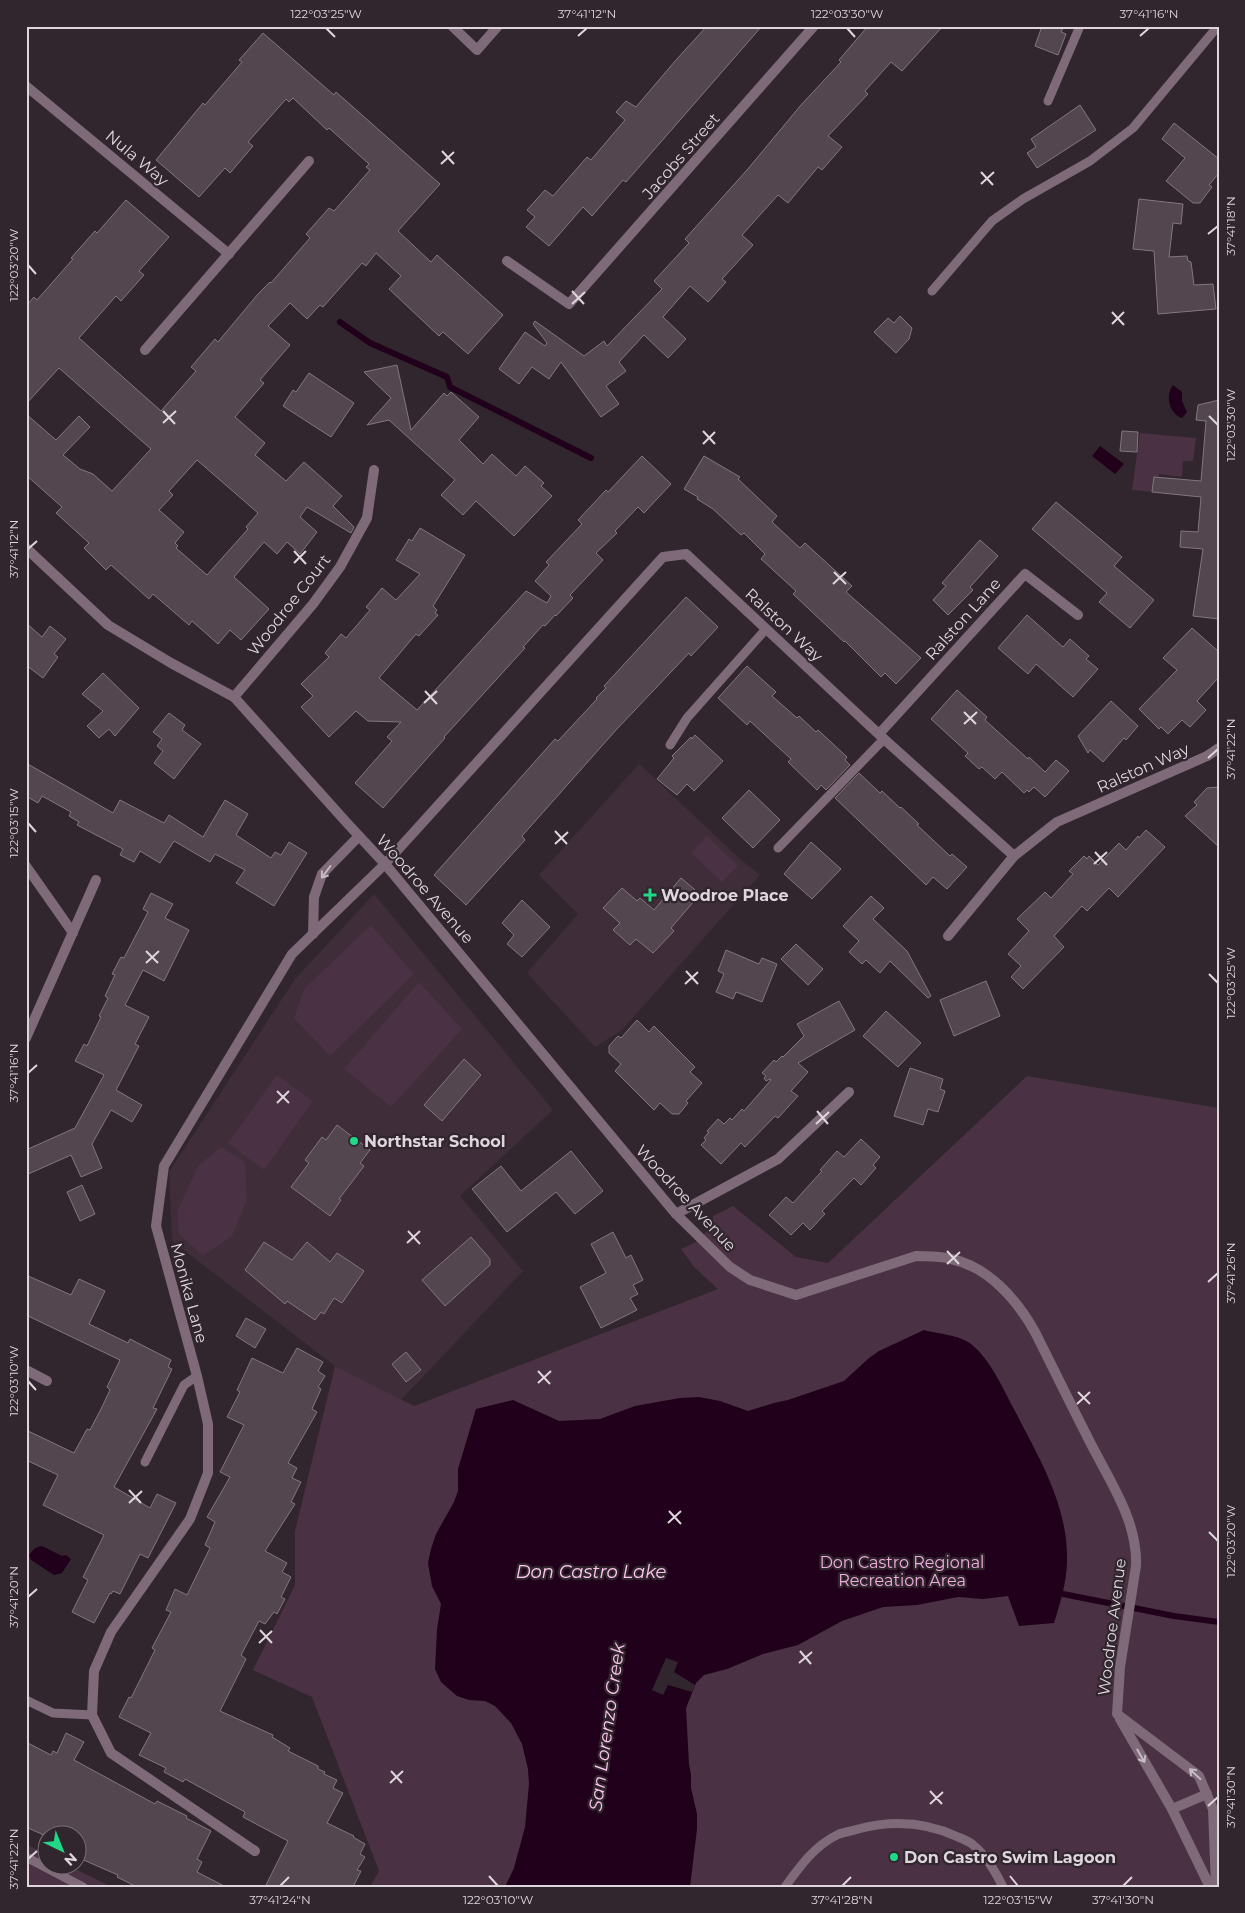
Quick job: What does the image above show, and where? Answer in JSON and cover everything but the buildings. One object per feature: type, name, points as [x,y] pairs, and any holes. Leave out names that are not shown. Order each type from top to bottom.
[{"type":"street","points":[[452,26],[477,50],[498,26]]},
{"type":"street","name":"Jacobs Street","points":[[507,261],[569,304],[814,26]]},
{"type":"street","name":"Nula Way","points":[[26,86],[229,254]]},
{"type":"street","points":[[145,350],[309,161]]},
{"type":"street","name":"Woodroe Court","points":[[234,697],[313,604],[340,567],[367,518],[374,470]]},
{"type":"street","name":"Woodroe Avenue","points":[[26,548],[108,624],[171,663],[234,697],[385,864],[676,1214],[730,1267],[750,1280],[796,1295],[916,1256],[952,1259],[967,1264],[991,1279],[1012,1298],[1028,1320],[1130,1525],[1136,1545],[1135,1576],[1125,1637],[1117,1714],[1199,1776],[1213,1809],[1216,1887]]},
{"type":"street","name":"Ralston Way","points":[[385,864],[663,557],[686,554],[881,736],[1014,856],[1057,822],[1207,756],[1219,748]]},
{"type":"street","name":"Ralston Lane","points":[[881,736],[1025,574],[1078,615]]},
{"type":"street","points":[[313,934],[314,897],[322,874],[359,836]]},
{"type":"street","points":[[948,936],[1014,856]]},
{"type":"street","name":"Monika Lane","points":[[92,1715],[94,1671],[111,1632],[190,1519],[208,1473],[208,1424],[197,1376],[156,1226],[164,1166],[292,954],[385,864]]},
{"type":"street","points":[[26,866],[73,933]]},
{"type":"street","points":[[26,1038],[96,880]]},
{"type":"street","points":[[676,1214],[778,1159],[849,1092]]},
{"type":"street","points":[[26,1370],[47,1381]]},
{"type":"street","points":[[1117,1714],[1172,1809],[1210,1887]]},
{"type":"street","points":[[92,1715],[110,1753],[256,1851]]},
{"type":"street","points":[[1172,1809],[1207,1794]]},
{"type":"lane","points":[[1048,101],[1080,26]]},
{"type":"lane","points":[[932,291],[992,221],[1023,199],[1090,161],[1133,128],[1218,26]]},
{"type":"lane","points":[[670,745],[687,718],[766,629]]},
{"type":"lane","points":[[778,848],[881,736]]},
{"type":"lane","points":[[145,1462],[184,1385],[197,1376]]},
{"type":"lane","points":[[26,1700],[53,1713],[92,1715]]},
{"type":"lane","points":[[785,1887],[802,1862],[816,1849],[839,1834],[892,1823],[916,1824],[944,1831],[971,1843],[988,1860],[1003,1887]]},
{"type":"lane","points":[[26,1857],[83,1887]]},
{"type":"shaded area","name":"Woodroe Place","points":[[639,764],[740,859],[760,875],[622,1030],[595,1047],[527,973],[578,914],[539,875]]},
{"type":"shaded area","name":"Northstar School","points":[[374,894],[553,1110],[460,1196],[523,1271],[401,1400],[335,1366],[172,1241],[169,1172],[295,979]]},
{"type":"green space","points":[[1140,433],[1196,438],[1193,461],[1183,461],[1182,477],[1159,474],[1155,492],[1132,490]]},
{"type":"green space","points":[[707,836],[738,866],[722,882],[691,853]]},
{"type":"green space","points":[[371,925],[414,974],[330,1056],[294,1018],[304,989]]},
{"type":"green space","points":[[419,982],[462,1029],[391,1107],[344,1069]]},
{"type":"green space","points":[[277,1075],[313,1101],[264,1170],[228,1143]]},
{"type":"green space","name":"Don Castro Regional Recreation Area","points":[[1027,1076],[1219,1108],[1219,1887],[370,1887],[379,1871],[312,1697],[253,1670],[295,1585],[295,1531],[335,1366],[414,1406],[718,1289],[695,1268],[681,1249],[696,1242],[713,1225],[713,1216],[733,1206],[796,1257],[828,1263]]},
{"type":"green space","points":[[221,1147],[245,1162],[247,1200],[232,1236],[203,1256],[179,1234],[177,1212],[198,1166]]},
{"type":"green space","points":[[26,1844],[38,1850],[38,1876],[88,1875],[112,1887],[26,1887]]},
{"type":"water","points":[[1173,385],[1182,392],[1182,401],[1187,412],[1182,418],[1174,413],[1171,408],[1169,394]]},
{"type":"water","points":[[1100,446],[1124,464],[1115,474],[1092,456]]},
{"type":"water","name":"Don Castro Lake","points":[[924,1330],[966,1341],[985,1358],[1001,1384],[1050,1482],[1063,1520],[1067,1560],[1061,1600],[1054,1623],[1019,1626],[1008,1596],[983,1599],[958,1597],[917,1605],[883,1607],[842,1621],[798,1645],[763,1654],[727,1669],[704,1675],[696,1683],[686,1708],[691,1788],[697,1814],[690,1887],[505,1887],[514,1868],[525,1827],[529,1784],[528,1769],[522,1744],[511,1723],[495,1706],[485,1701],[469,1700],[457,1696],[441,1682],[435,1669],[437,1629],[441,1604],[432,1586],[428,1563],[436,1534],[458,1491],[458,1469],[476,1409],[513,1400],[559,1421],[600,1419],[635,1406],[680,1398],[699,1397],[720,1401],[748,1411],[844,1381],[879,1351]]},
{"type":"water","points":[[42,1546],[62,1556],[66,1555],[71,1559],[62,1573],[54,1575],[31,1560],[29,1555],[34,1549]]},
{"type":"pier","points":[[666,1658],[678,1662],[674,1672],[695,1685],[692,1692],[668,1685],[663,1695],[652,1690]]},
{"type":"waterway","points":[[340,322],[370,343],[447,377],[450,387],[591,458]]},
{"type":"waterway","name":"San Lorenzo Creek","points":[[1056,1590],[1063,1594],[1174,1616],[1219,1622]]},
{"type":"place","name":"Woodroe Place","points":[[650,895]]},
{"type":"place","name":"Northstar School","points":[[354,1141]]},
{"type":"place","name":"Don Castro Swim Lagoon","points":[[894,1857]]}]
